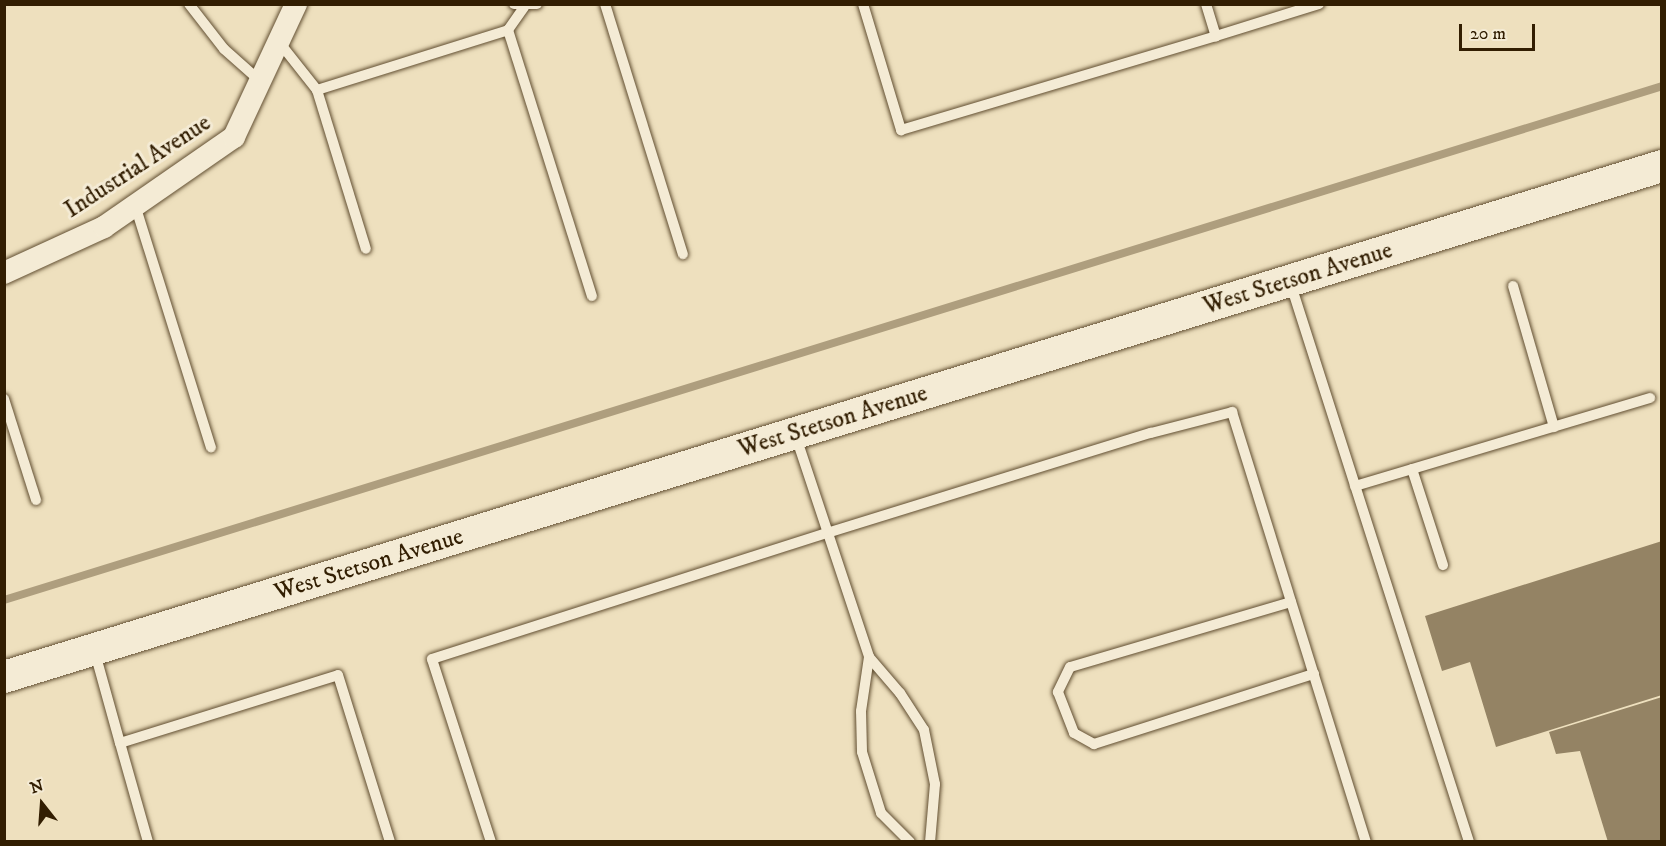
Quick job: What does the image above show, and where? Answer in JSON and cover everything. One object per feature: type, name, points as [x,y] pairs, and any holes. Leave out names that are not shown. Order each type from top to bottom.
[{"type":"main road","name":"West Stetson Avenue","points":[[4,677],[1662,166]]},
{"type":"street","name":"Industrial Avenue","points":[[4,273],[104,227],[234,137],[296,4]]},
{"type":"lane","points":[[189,4],[224,49],[261,81]]},
{"type":"lane","points":[[537,4],[519,6],[508,30],[592,296]]},
{"type":"lane","points":[[605,4],[683,254]]},
{"type":"lane","points":[[863,4],[900,130],[1319,4]]},
{"type":"lane","points":[[1206,4],[1216,36]]},
{"type":"lane","points":[[318,90],[508,30]]},
{"type":"lane","points":[[279,42],[318,90],[366,249]]},
{"type":"lane","points":[[135,206],[211,447]]},
{"type":"lane","points":[[1290,281],[1469,842]]},
{"type":"lane","points":[[1513,286],[1554,427]]},
{"type":"lane","points":[[1355,486],[1650,398]]},
{"type":"lane","points":[[4,399],[36,500]]},
{"type":"lane","points":[[491,842],[432,659],[827,533],[1151,433],[1232,412],[1366,842]]},
{"type":"lane","points":[[795,434],[868,657],[900,693],[924,730],[934,784],[930,842]]},
{"type":"lane","points":[[1412,469],[1443,565]]},
{"type":"lane","points":[[1291,602],[1070,667],[1058,692],[1074,733],[1094,744],[1314,674]]},
{"type":"lane","points":[[94,650],[148,842]]},
{"type":"lane","points":[[868,657],[861,711],[862,752],[881,813],[910,842]]},
{"type":"lane","points":[[120,743],[338,675],[390,842]]},
{"type":"building","points":[[1662,541],[1662,695],[1496,747],[1470,662],[1442,671],[1425,616]]},
{"type":"building","points":[[1662,697],[1662,842],[1608,842],[1580,751],[1556,754],[1549,732]]},
{"type":"waterway","points":[[4,600],[1662,86]]}]
